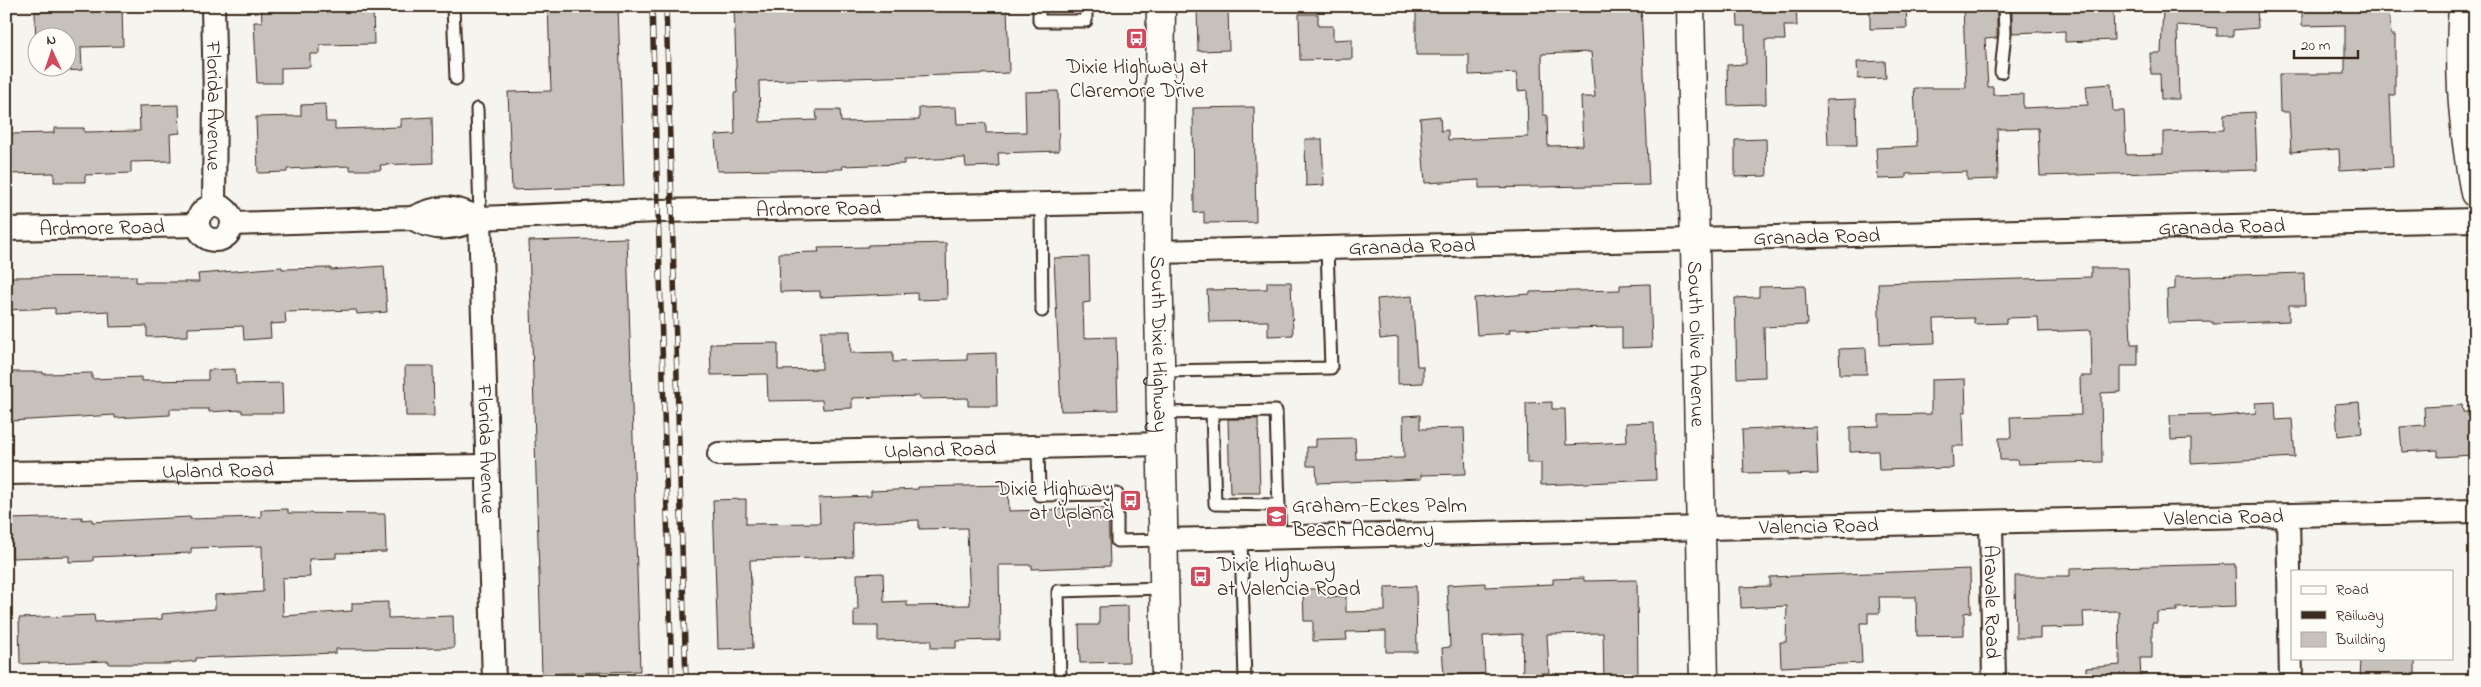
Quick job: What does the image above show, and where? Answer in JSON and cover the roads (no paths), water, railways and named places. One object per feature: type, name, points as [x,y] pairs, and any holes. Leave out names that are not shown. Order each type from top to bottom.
[{"type":"street","name":"Florida Avenue","points":[[212,6],[215,99],[214,206]]},
{"type":"street","name":"South Dixie Highway","points":[[1161,6],[1158,252],[1166,681]]},
{"type":"street","name":"South Olive Avenue","points":[[1690,6],[1704,681]]},
{"type":"street","points":[[2463,6],[2462,96],[2468,161],[2475,193]]},
{"type":"street","name":"Ardmore Road","points":[[232,224],[412,218],[432,209],[450,207],[480,218],[658,211],[1158,202]]},
{"type":"street","points":[[220,206],[229,213],[232,224],[228,234],[218,240],[213,240],[203,235],[198,225],[198,220],[204,210],[220,206]]},
{"type":"street","name":"Florida Avenue","points":[[480,218],[494,681]]},
{"type":"street","name":"Granada Road","points":[[1158,252],[2475,220]]},
{"type":"street","name":"Ardmore Road","points":[[6,229],[198,225]]},
{"type":"street","name":"Upland Road","points":[[719,454],[1162,444]]},
{"type":"street","name":"Upland Road","points":[[6,473],[431,466],[450,453],[486,458]]},
{"type":"street","name":"Valencia Road","points":[[1163,540],[1700,530],[2475,511]]},
{"type":"street","points":[[2288,516],[2291,681]]},
{"type":"street","name":"Aravale Road","points":[[1991,523],[1994,681]]},
{"type":"lane","points":[[453,6],[456,78]]},
{"type":"lane","points":[[1039,6],[1039,22],[1086,21],[1086,6]]},
{"type":"lane","points":[[2001,72],[2005,33],[2004,6]]},
{"type":"lane","points":[[477,108],[480,218]]},
{"type":"lane","points":[[1040,205],[1042,311]]},
{"type":"lane","points":[[1161,371],[1330,368],[1327,248]]},
{"type":"lane","points":[[1162,413],[1276,411],[1280,539]]},
{"type":"lane","points":[[1212,412],[1215,504],[1278,505]]},
{"type":"lane","points":[[1038,447],[1039,495],[1117,494],[1118,541],[1163,540]]},
{"type":"lane","points":[[1241,539],[1245,681]]},
{"type":"lane","points":[[1060,681],[1058,591],[1164,588]]},
{"type":"railway","points":[[652,6],[672,681]]},
{"type":"railway","points":[[666,6],[686,681]]},
{"type":"place","name":"Dixie Highway at Claremore Drive","points":[[1137,39]]},
{"type":"place","name":"Dixie Highway at Upland","points":[[1130,500]]},
{"type":"place","name":"Graham-Eckes Palm Beach Academy","points":[[1276,517]]},
{"type":"place","name":"Dixie Highway at Valencia Road","points":[[1201,576]]}]
